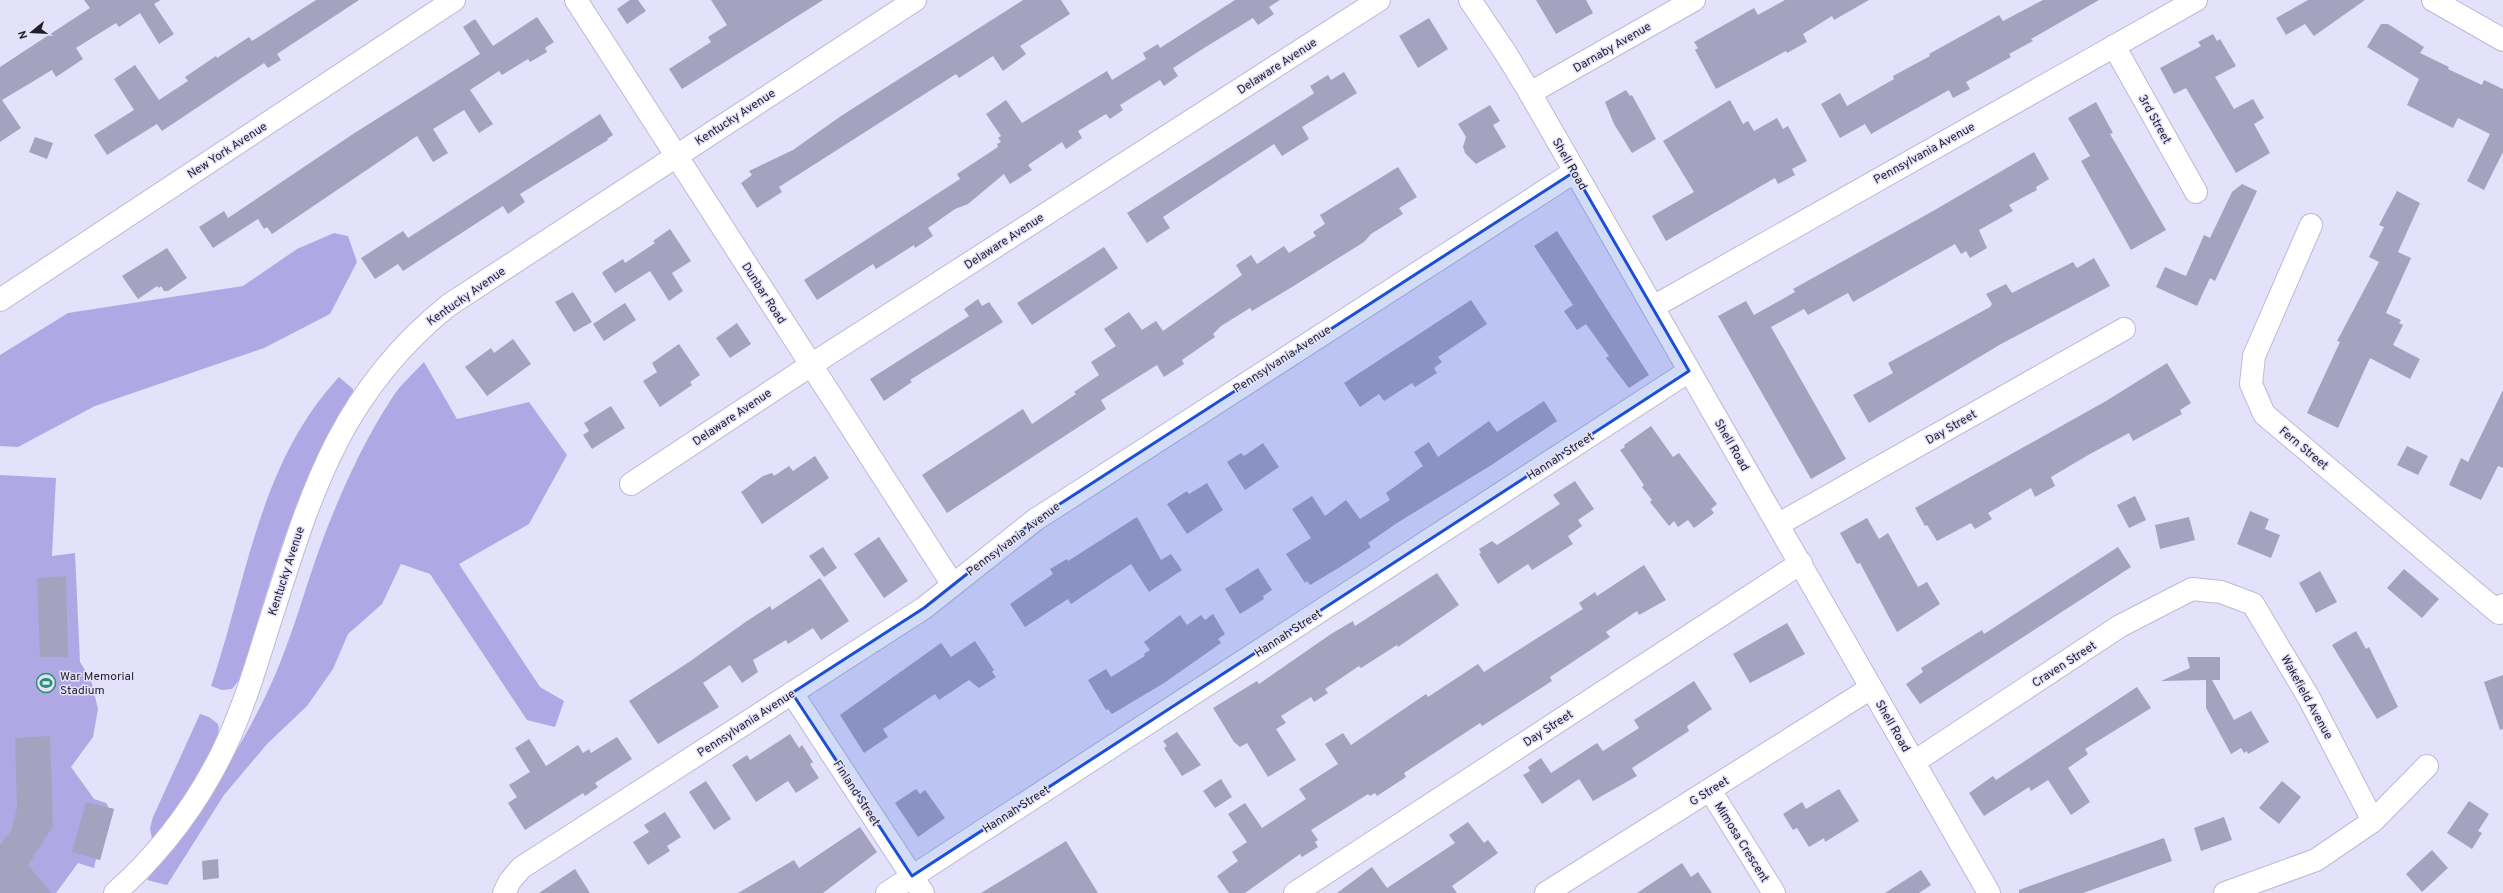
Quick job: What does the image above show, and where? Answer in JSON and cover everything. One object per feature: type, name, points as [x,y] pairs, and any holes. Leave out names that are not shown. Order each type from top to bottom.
[{"type":"street","name":"New York Avenue","points":[[0,300],[454,0]]},
{"type":"street","name":"Dunbar Road","points":[[576,0],[675,157],[811,364],[953,585]]},
{"type":"street","name":"Kentucky Avenue","points":[[115,893],[142,868],[179,823],[224,750],[252,679],[294,542],[320,474],[352,414],[378,376],[405,344],[449,305],[915,0]]},
{"type":"street","name":"Delaware Avenue","points":[[631,484],[811,364],[1379,0]]},
{"type":"street","name":"Shell Road","points":[[1470,0],[1530,93],[1989,893]]},
{"type":"street","name":"Darnaby Avenue","points":[[1530,93],[1694,0]]},
{"type":"street","name":"Pennsylvania Avenue","points":[[1653,307],[2196,0]]},
{"type":"street","points":[[2433,0],[2503,40]]},
{"type":"street","name":"3rd Street","points":[[2114,46],[2196,192]]},
{"type":"street","name":"Pennsylvania Avenue","points":[[504,893],[510,880],[521,868],[924,608],[1035,520],[1574,172]]},
{"type":"street","name":"Fern Street","points":[[2311,226],[2254,356],[2251,384],[2264,414],[2501,609]]},
{"type":"street","name":"Day Street","points":[[1778,524],[2124,329]]},
{"type":"street","name":"Hannah Street","points":[[887,893],[917,885],[1689,371]]},
{"type":"street","name":"Day Street","points":[[1295,893],[1801,563]]},
{"type":"street","name":"Craven Street","points":[[1914,762],[2120,626],[2192,589],[2221,592]]},
{"type":"street","name":"Wakefield Avenue","points":[[2221,592],[2253,604],[2309,698],[2373,821]]},
{"type":"street","name":"G Street","points":[[1546,893],[1871,688]]},
{"type":"street","name":"Finland Street","points":[[792,693],[917,885]]},
{"type":"street","points":[[2225,893],[2316,860],[2373,821],[2427,766]]},
{"type":"street","name":"Mimosa Crescent","points":[[1710,790],[1774,893]]},
{"type":"highlighted area","points":[[1574,172],[1689,371],[912,876],[792,693],[924,608],[1035,520]]},
{"type":"shaded area","points":[[334,233],[348,236],[357,262],[330,314],[264,348],[95,406],[18,447],[0,446],[0,355],[68,313],[243,286],[297,249]]},
{"type":"shaded area","points":[[424,362],[457,419],[529,402],[567,455],[529,524],[459,564],[540,687],[564,701],[555,727],[527,720],[430,574],[401,564],[382,604],[348,634],[333,669],[307,706],[267,744],[224,795],[167,885],[147,880],[196,814],[226,768],[254,720],[283,655],[318,551],[340,497],[356,463],[373,430],[395,393]]},
{"type":"shaded area","points":[[339,377],[353,389],[353,393],[333,426],[300,495],[274,568],[240,679],[232,689],[222,690],[211,686],[224,646],[258,524],[273,485],[290,447],[312,411]]},
{"type":"shaded area","name":"War Memorial Stadium","points":[[0,475],[56,478],[52,556],[75,553],[80,662],[91,680],[98,709],[93,737],[71,767],[94,799],[106,803],[109,808],[114,809],[100,860],[96,859],[94,868],[78,863],[56,893],[0,893]]},
{"type":"shaded area","points":[[200,714],[209,717],[218,724],[218,735],[213,750],[194,784],[152,839],[150,828],[153,817]]},
{"type":"building","points":[[84,0],[161,0],[154,4],[174,34],[159,44],[140,13],[119,27],[116,23],[76,48],[83,59],[56,77],[52,70],[2,100],[21,128],[0,142],[0,67],[90,8]]},
{"type":"building","points":[[316,0],[359,0],[277,54],[281,60],[268,68],[264,63],[162,131],[157,124],[107,155],[94,135],[134,110],[114,79],[135,65],[159,100],[188,81],[185,77],[216,56],[217,58],[249,37],[252,41]]},
{"type":"building","points":[[630,0],[638,0],[646,11],[627,24],[617,9]]},
{"type":"building","points":[[711,0],[823,0],[682,89],[669,69],[711,42],[708,37],[727,25]]},
{"type":"building","points":[[1023,0],[1061,0],[1070,14],[1020,46],[1026,54],[1003,71],[993,56],[959,78],[956,74],[779,187],[782,192],[757,208],[741,183],[752,175],[749,171],[793,150],[841,116]]},
{"type":"building","points":[[1235,0],[1280,0],[1269,7],[1274,14],[1258,25],[1253,18],[1173,68],[1178,76],[1164,86],[1160,80],[1120,105],[1123,110],[1110,119],[1106,114],[1078,131],[1082,138],[1066,149],[1062,142],[1028,165],[1032,170],[1010,184],[1004,174],[968,204],[955,209],[928,228],[933,236],[915,248],[914,245],[876,269],[873,264],[817,300],[804,280],[960,179],[957,174],[998,147],[997,144],[1001,142],[998,138],[1001,136],[986,114],[1006,100],[1022,123],[1107,71],[1112,80],[1146,59],[1143,53],[1158,44],[1160,48]]},
{"type":"building","points":[[1536,0],[1586,0],[1593,13],[1556,34]]},
{"type":"building","points":[[1785,0],[1869,0],[1834,20],[1832,16],[1803,34],[1807,42],[1787,53],[1786,51],[1716,89],[1695,50],[1698,48],[1694,42],[1754,8],[1758,15]]},
{"type":"building","points":[[2043,0],[2099,0],[2031,39],[2033,41],[2009,54],[2011,57],[1966,82],[1970,89],[1953,98],[1949,90],[1871,134],[1865,124],[1840,138],[1821,104],[1840,93],[1847,106],[1894,79],[1893,76],[1930,56],[1929,54],[1999,15],[2003,21]]},
{"type":"building","points":[[2308,0],[2365,0],[2314,36],[2305,24],[2286,35],[2276,18]]},
{"type":"building","points":[[537,17],[554,42],[545,48],[547,52],[530,62],[528,59],[502,75],[499,71],[470,90],[493,124],[479,133],[464,110],[433,129],[448,153],[433,162],[417,136],[272,234],[267,227],[264,229],[258,219],[213,248],[199,227],[224,211],[228,218],[353,134],[480,54],[463,27],[475,19],[493,46]]},
{"type":"building","points":[[1429,18],[1448,49],[1418,68],[1399,36]]},
{"type":"building","points":[[2381,24],[2388,24],[2424,47],[2420,53],[2449,67],[2448,69],[2482,85],[2484,80],[2503,89],[2503,152],[2484,190],[2467,181],[2490,134],[2458,118],[2453,128],[2407,105],[2419,79],[2367,47]]},
{"type":"building","points":[[2213,34],[2217,41],[2220,39],[2236,66],[2215,77],[2234,109],[2253,99],[2264,118],[2254,124],[2270,153],[2236,173],[2186,88],[2174,94],[2160,68],[2201,46],[2198,42]]},
{"type":"building","points":[[1344,72],[1357,93],[1302,127],[1309,139],[1282,156],[1274,144],[1163,217],[1170,228],[1147,243],[1127,213],[1313,94],[1314,93],[1310,86],[1328,75],[1331,80]]},
{"type":"building","points":[[1626,90],[1630,96],[1632,95],[1656,139],[1632,153],[1614,124],[1605,102]]},
{"type":"building","points":[[1730,100],[1743,124],[1748,121],[1754,131],[1777,118],[1783,129],[1788,126],[1807,161],[1792,169],[1795,175],[1778,184],[1775,178],[1666,241],[1652,216],[1694,192],[1663,141]]},
{"type":"building","points":[[2096,102],[2113,133],[2110,134],[2166,230],[2131,250],[2081,161],[2090,156],[2068,118]]},
{"type":"building","points":[[1490,105],[1500,121],[1493,125],[1506,147],[1476,164],[1465,153],[1463,147],[1466,137],[1458,124]]},
{"type":"building","points":[[600,114],[613,135],[607,139],[608,140],[520,194],[525,202],[508,214],[503,206],[403,271],[398,264],[375,279],[361,258],[403,231],[408,238]]},
{"type":"building","points":[[35,137],[53,143],[47,159],[29,152]]},
{"type":"building","points":[[2034,152],[2049,179],[2036,187],[2037,190],[2009,205],[2013,211],[1979,230],[1987,248],[1970,258],[1966,251],[1961,254],[1955,244],[1853,302],[1848,293],[1808,315],[1804,309],[1771,327],[1846,459],[1811,479],[1718,316],[1746,301],[1754,315],[1795,292],[1793,289],[1933,211]]},
{"type":"building","points":[[1398,167],[1417,197],[1399,208],[1403,214],[1371,234],[1364,242],[1292,287],[1252,311],[1250,308],[1221,326],[1213,334],[1215,337],[1182,360],[1184,364],[1164,377],[1157,365],[1101,400],[1106,409],[947,513],[922,475],[1023,409],[1032,424],[1076,394],[1074,392],[1099,375],[1091,362],[1116,346],[1104,329],[1129,312],[1142,330],[1156,321],[1163,331],[1242,275],[1236,265],[1251,255],[1257,264],[1284,246],[1289,253],[1316,236],[1313,232],[1325,224],[1320,215]]},
{"type":"building","points":[[2242,184],[2257,191],[2215,281],[2210,278],[2197,306],[2156,287],[2165,267],[2186,276],[2204,235],[2210,238],[2232,192]]},
{"type":"building","points":[[2397,191],[2420,203],[2398,252],[2411,258],[2386,313],[2401,320],[2399,323],[2403,325],[2393,345],[2420,359],[2410,379],[2370,358],[2338,428],[2307,413],[2340,342],[2337,341],[2379,262],[2369,257],[2384,227],[2379,225]]},
{"type":"building","points":[[670,229],[691,261],[672,273],[683,291],[669,301],[650,271],[615,293],[602,273],[623,259],[625,263],[655,243],[653,241]]},
{"type":"building","points":[[1557,231],[1649,375],[1629,388],[1606,358],[1609,356],[1586,324],[1577,330],[1564,311],[1573,305],[1534,246]]},
{"type":"building","points":[[1104,247],[1118,268],[1032,325],[1017,303]]},
{"type":"building","points":[[167,248],[187,278],[168,291],[164,291],[161,286],[159,288],[157,286],[138,299],[122,276]]},
{"type":"building","points":[[2094,258],[2110,286],[2001,344],[1869,423],[1853,395],[1893,373],[1888,363],[1990,307],[1992,304],[1986,294],[2006,284],[2012,293],[2073,262],[2077,268]]},
{"type":"building","points":[[573,292],[592,322],[574,332],[555,302]]},
{"type":"building","points":[[978,299],[982,306],[989,302],[1003,322],[910,380],[912,382],[884,401],[870,379],[969,316],[964,309]]},
{"type":"building","points":[[1471,300],[1487,324],[1438,357],[1442,362],[1434,368],[1437,373],[1415,387],[1412,383],[1384,401],[1379,394],[1360,407],[1344,383]]},
{"type":"building","points":[[625,303],[636,320],[604,341],[593,324]]},
{"type":"building","points":[[737,323],[751,344],[730,358],[716,338]]},
{"type":"building","points":[[513,339],[531,364],[487,396],[465,367],[491,348],[494,353]]},
{"type":"building","points":[[679,344],[700,375],[690,382],[692,385],[660,407],[643,381],[657,372],[652,363]]},
{"type":"building","points":[[2167,363],[2191,403],[2180,410],[2182,414],[2133,441],[2129,433],[2090,454],[2051,477],[2055,486],[2035,497],[2031,488],[1988,513],[1992,519],[1975,529],[1971,523],[1937,541],[1927,525],[1925,526],[1915,508],[2106,401]]},
{"type":"building","points":[[2503,390],[2503,468],[2498,466],[2481,500],[2449,485],[2461,458],[2468,462]]},
{"type":"building","points":[[1544,401],[1557,421],[1493,464],[1397,523],[1368,543],[1371,547],[1340,567],[1310,585],[1307,581],[1305,583],[1286,554],[1311,538],[1292,509],[1312,496],[1325,516],[1346,500],[1360,519],[1390,500],[1386,493],[1423,466],[1414,452],[1429,442],[1438,457],[1489,421],[1497,432]]},
{"type":"building","points":[[611,406],[625,428],[592,449],[583,435],[589,431],[584,423]]},
{"type":"building","points":[[1651,426],[1673,457],[1679,453],[1717,504],[1711,509],[1714,513],[1694,528],[1688,520],[1678,527],[1674,521],[1669,526],[1650,502],[1652,500],[1642,487],[1644,485],[1620,450],[1625,447],[1624,445]]},
{"type":"building","points":[[1263,443],[1279,467],[1245,490],[1227,462],[1241,453],[1244,456]]},
{"type":"building","points":[[2407,446],[2428,456],[2418,475],[2397,465]]},
{"type":"building","points":[[815,456],[829,478],[762,524],[741,492],[763,476],[772,473],[774,476],[789,466],[793,471]]},
{"type":"building","points":[[1575,481],[1594,509],[1578,520],[1582,526],[1568,536],[1573,544],[1532,570],[1528,564],[1498,584],[1479,554],[1481,553],[1479,549],[1492,541],[1497,545],[1560,504],[1553,495]]},
{"type":"building","points":[[1207,483],[1223,510],[1187,534],[1167,504],[1187,491],[1189,494]]},
{"type":"building","points":[[2135,496],[2146,520],[2129,528],[2117,505]]},
{"type":"building","points":[[2250,511],[2269,519],[2265,529],[2280,535],[2271,558],[2237,544]]},
{"type":"building","points":[[1137,517],[1161,560],[1171,554],[1182,570],[1149,592],[1131,564],[1071,604],[1068,599],[1025,627],[1010,604],[1053,574],[1050,569],[1067,559],[1068,561]]},
{"type":"building","points":[[2189,517],[2195,540],[2160,549],[2155,525]]},
{"type":"building","points":[[1867,518],[1879,539],[1888,533],[1918,587],[1927,582],[1940,604],[1897,632],[1860,563],[1857,564],[1840,533]]},
{"type":"building","points":[[879,537],[908,581],[884,598],[854,554]]},
{"type":"building","points":[[823,547],[837,568],[824,577],[809,556]]},
{"type":"building","points":[[2118,547],[2131,567],[1920,704],[1906,684],[1923,672],[1921,668],[1982,630],[1984,634]]},
{"type":"building","points":[[1644,565],[1666,600],[1639,615],[1637,611],[1606,632],[1610,637],[1550,677],[1552,681],[1482,726],[1480,723],[1404,773],[1406,777],[1377,796],[1375,793],[1370,796],[1368,794],[1311,830],[1318,840],[1315,842],[1318,847],[1302,857],[1300,854],[1245,893],[1229,893],[1217,876],[1238,861],[1232,852],[1247,842],[1228,814],[1245,803],[1262,828],[1306,799],[1299,789],[1338,764],[1325,744],[1343,733],[1351,745],[1426,694],[1428,697],[1478,664],[1484,672],[1583,609],[1579,603],[1595,592],[1597,596]]},
{"type":"building","points":[[1258,568],[1272,590],[1263,596],[1264,599],[1240,614],[1225,589]]},
{"type":"building","points":[[2404,569],[2439,599],[2422,618],[2387,588]]},
{"type":"building","points":[[2320,571],[2337,602],[2316,613],[2299,583]]},
{"type":"building","points":[[1437,573],[1459,605],[1398,647],[1397,645],[1361,668],[1359,666],[1325,689],[1328,693],[1314,702],[1311,697],[1281,716],[1286,723],[1276,729],[1296,760],[1268,777],[1247,743],[1240,747],[1234,742],[1213,708],[1257,681],[1259,684],[1331,634],[1353,621],[1355,626]]},
{"type":"building","points":[[66,576],[68,657],[40,657],[37,578]]},
{"type":"building","points":[[820,578],[849,621],[821,640],[813,628],[788,644],[786,640],[753,660],[758,672],[742,683],[730,665],[703,683],[719,707],[658,744],[629,701],[770,606],[772,610]]},
{"type":"building","points":[[1213,614],[1225,634],[1218,639],[1221,643],[1164,683],[1112,714],[1108,709],[1106,710],[1088,680],[1106,669],[1111,677],[1145,656],[1144,654],[1150,650],[1144,642],[1180,615],[1187,625],[1201,615],[1205,620]]},
{"type":"building","points":[[1787,623],[1805,654],[1750,683],[1733,654]]},
{"type":"building","points":[[2356,631],[2366,649],[2369,647],[2398,707],[2377,719],[2332,645]]},
{"type":"building","points":[[975,641],[994,670],[992,672],[996,677],[979,688],[969,680],[939,700],[935,694],[883,729],[888,737],[864,753],[840,715],[941,643],[951,657]]},
{"type":"building","points":[[2187,657],[2220,657],[2220,680],[2212,680],[2234,720],[2251,711],[2269,742],[2248,754],[2247,751],[2244,753],[2241,748],[2231,754],[2206,708],[2206,680],[2161,681],[2190,668]]},
{"type":"building","points":[[2503,675],[2503,729],[2500,730],[2484,682]]},
{"type":"building","points":[[1694,681],[1712,709],[1687,726],[1689,731],[1632,768],[1637,776],[1593,801],[1579,779],[1542,804],[1523,775],[1530,771],[1528,767],[1541,758],[1551,773],[1597,743],[1603,751],[1639,728],[1634,720]]},
{"type":"building","points":[[2137,687],[2151,708],[2085,749],[2088,754],[2068,768],[2090,802],[2071,815],[2048,780],[2031,791],[2029,787],[1984,816],[1969,793],[1993,776],[1996,780]]},
{"type":"building","points":[[1177,732],[1201,765],[1182,776],[1164,748],[1167,746],[1163,741]]},
{"type":"building","points":[[790,734],[799,748],[802,745],[813,762],[810,764],[819,778],[796,793],[788,781],[756,802],[732,765],[747,755],[750,760]]},
{"type":"building","points":[[50,736],[53,826],[28,865],[51,893],[0,893],[0,845],[11,831],[17,808],[15,738]]},
{"type":"building","points":[[617,737],[632,759],[595,783],[598,787],[585,796],[583,793],[525,830],[508,803],[517,797],[509,785],[530,772],[515,748],[529,739],[546,766],[578,745],[583,753],[589,749],[591,753]]},
{"type":"building","points":[[1221,779],[1232,797],[1215,808],[1203,791]]},
{"type":"building","points":[[706,781],[731,819],[714,830],[689,792]]},
{"type":"building","points":[[2282,781],[2301,797],[2279,824],[2259,808]]},
{"type":"building","points":[[916,789],[920,794],[925,790],[945,818],[918,837],[895,803]]},
{"type":"building","points":[[1839,789],[1859,821],[1825,842],[1824,838],[1809,847],[1797,828],[1793,830],[1783,814],[1802,802],[1806,809]]},
{"type":"building","points":[[2469,801],[2489,814],[2478,831],[2482,833],[2472,849],[2447,833]]},
{"type":"building","points":[[86,802],[114,809],[100,860],[72,852]]},
{"type":"building","points":[[665,812],[681,837],[667,846],[670,851],[648,865],[633,842],[649,832],[644,825]]},
{"type":"building","points":[[2224,817],[2232,840],[2201,851],[2194,828]]},
{"type":"building","points":[[1468,822],[1484,843],[1488,840],[1498,853],[1452,886],[1457,893],[1337,893],[1372,867],[1387,888],[1455,843],[1449,835]]},
{"type":"building","points":[[860,827],[877,852],[823,893],[738,893],[794,860],[799,868]]},
{"type":"building","points":[[2164,838],[2172,861],[2083,893],[2019,893],[2019,890]]},
{"type":"building","points":[[1066,841],[1098,893],[981,893],[1058,846]]},
{"type":"building","points":[[2432,850],[2448,868],[2422,892],[2406,874]]},
{"type":"building","points":[[218,859],[219,878],[203,880],[202,861]]},
{"type":"building","points":[[1682,863],[1691,877],[1698,872],[1712,893],[1637,893]]},
{"type":"building","points":[[575,869],[590,893],[539,893]]},
{"type":"building","points":[[1921,870],[1931,885],[1919,893],[1885,893]]},
{"type":"place","name":"War Memorial Stadium","points":[[46,683]]}]
